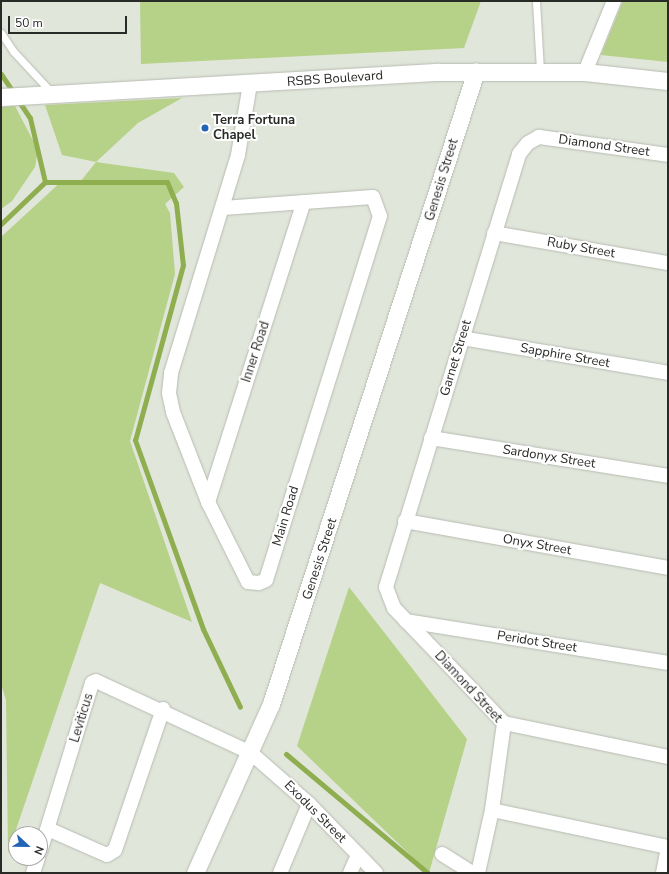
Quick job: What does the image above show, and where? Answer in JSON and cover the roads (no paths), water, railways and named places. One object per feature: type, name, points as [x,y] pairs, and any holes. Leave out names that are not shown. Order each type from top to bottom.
[{"type":"street","points":[[585,72],[614,1]]},
{"type":"street","name":"RSBS Boulevard","points":[[1,97],[476,71],[585,72],[668,82]]},
{"type":"street","name":"Genesis Street","points":[[195,873],[251,753],[302,612],[424,237],[444,206],[457,158],[460,124],[476,71]]},
{"type":"street","name":"Main Road","points":[[223,208],[373,197],[380,216],[266,580],[248,582],[208,502],[173,412],[169,393],[171,373],[223,208],[238,155],[250,84]]},
{"type":"street","name":"Diamond Street","points":[[539,138],[668,155]]},
{"type":"street","name":"Garnet Street","points":[[386,587],[494,233],[520,154],[528,143],[539,138]]},
{"type":"street","name":"Inner Road","points":[[208,502],[304,202]]},
{"type":"street","name":"Ruby Street","points":[[494,233],[668,263]]},
{"type":"street","name":"Sapphire Street","points":[[462,338],[668,373]]},
{"type":"street","name":"Sardonyx Street","points":[[431,438],[668,476]]},
{"type":"street","name":"Onyx Street","points":[[405,521],[668,568]]},
{"type":"street","name":"Diamond Street","points":[[386,587],[388,599],[406,621],[504,723],[492,810],[478,873]]},
{"type":"street","name":"Peridot Street","points":[[406,621],[668,663]]},
{"type":"street","name":"Leviticus","points":[[48,829],[92,683],[104,682],[163,709],[251,753]]},
{"type":"street","points":[[48,829],[107,855],[115,850],[163,709]]},
{"type":"street","points":[[504,723],[668,757]]},
{"type":"street","name":"Exodus Street","points":[[251,753],[309,804],[376,873]]},
{"type":"street","points":[[280,873],[309,804]]},
{"type":"street","points":[[492,810],[668,847],[663,873]]},
{"type":"street","points":[[442,854],[473,873]]},
{"type":"street","points":[[350,873],[358,855]]},
{"type":"lane","points":[[536,1],[540,71]]},
{"type":"lane","points":[[1,33],[13,51],[50,94]]},
{"type":"waterway","points":[[1,74],[14,93]]},
{"type":"waterway","points":[[1,224],[45,182],[30,118],[18,100]]},
{"type":"waterway","points":[[45,182],[167,182],[176,203],[183,265],[135,440],[203,629],[240,707]]},
{"type":"waterway","points":[[286,754],[428,873]]},
{"type":"place","name":"Terra Fortuna Chapel","points":[[205,128]]}]
